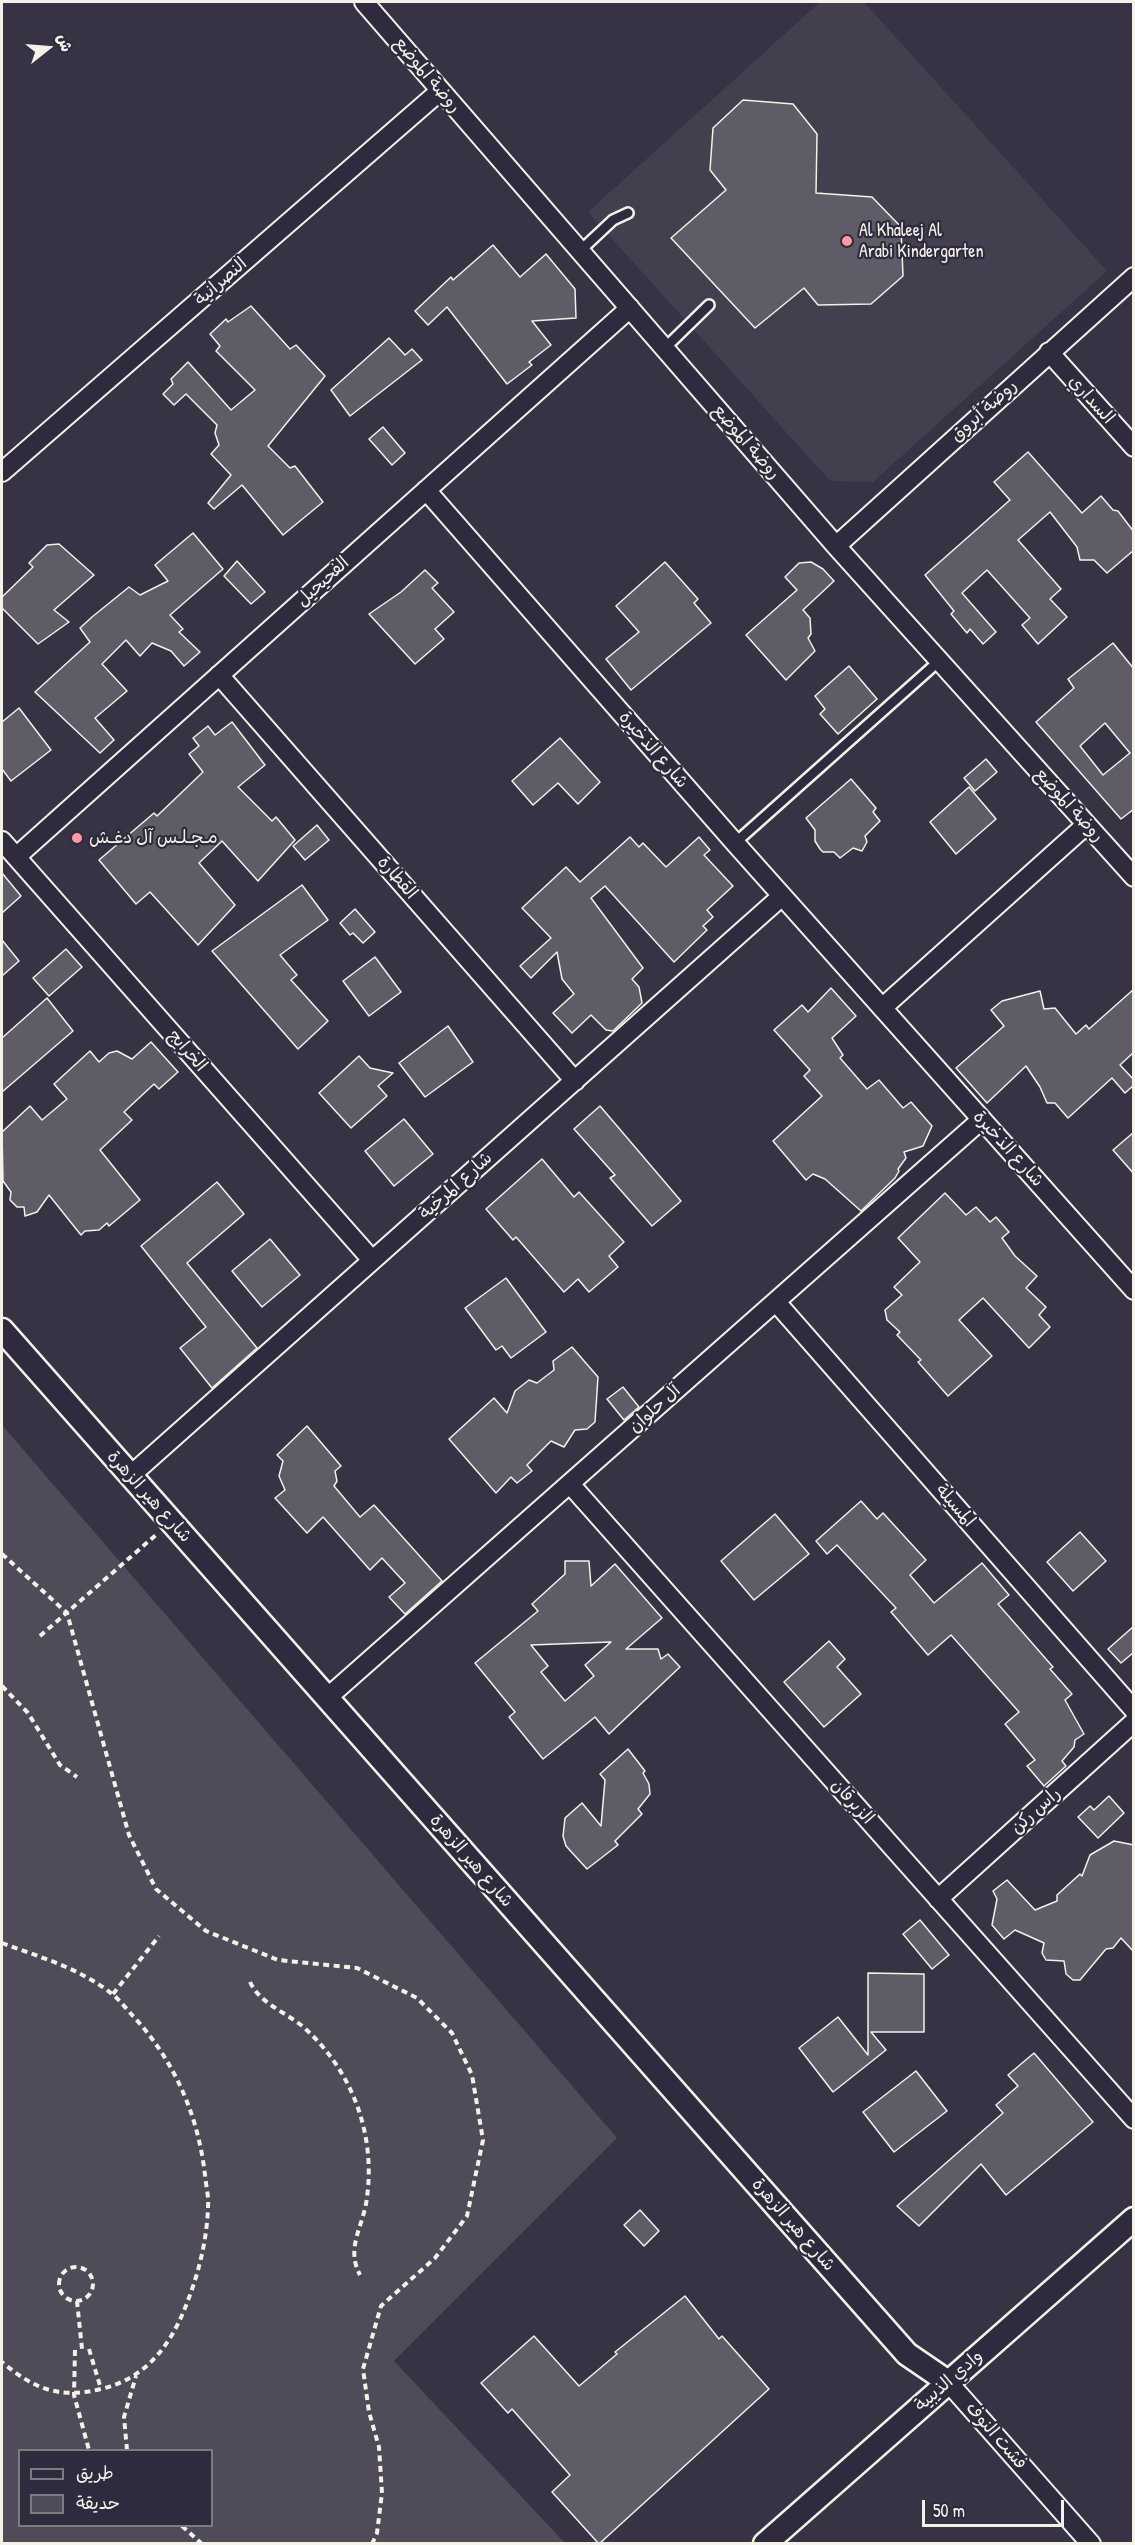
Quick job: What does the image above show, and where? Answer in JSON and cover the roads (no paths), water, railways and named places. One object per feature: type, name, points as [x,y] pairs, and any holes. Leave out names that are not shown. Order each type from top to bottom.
[{"type":"street","name":"روضة الموضع","points":[[364,2],[836,546],[1134,877]]},
{"type":"street","name":"النصرانية","points":[[2,472],[440,91]]},
{"type":"street","name":"روضة أبروق","points":[[836,546],[1134,277]]},
{"type":"street","name":"الفحيحيل","points":[[16,856],[630,308]]},
{"type":"street","name":"السداري","points":[[1049,352],[1134,447]]},
{"type":"street","name":"شارع الذخيرة","points":[[426,490],[735,843],[1134,1290]]},
{"type":"street","name":"القطارة","points":[[219,675],[575,1080]]},
{"type":"street","points":[[882,1008],[1086,825]]},
{"type":"street","name":"الخرايج","points":[[2,841],[372,1260]]},
{"type":"street","name":"شارع المرخية","points":[[130,1476],[782,896]]},
{"type":"street","name":"آل حلوان","points":[[327,1698],[981,1120]]},
{"type":"street","name":"المسيلة","points":[[776,1302],[1134,1710]]},
{"type":"street","name":"شارع هير الزهرة","points":[[2,1330],[907,2354],[948,2382]]},
{"type":"street","name":"الزبرقان","points":[[570,1484],[1134,2119]]},
{"type":"street","name":"راس ركن","points":[[938,1899],[1134,1722]]},
{"type":"street","name":"وادي الذيبية","points":[[765,2544],[1134,2219]]},
{"type":"street","name":"فشت النوف","points":[[948,2382],[1091,2544]]},
{"type":"lane","points":[[580,251],[613,220],[628,213]]},
{"type":"lane","points":[[665,348],[709,305]]},
{"type":"lane","points":[[735,843],[939,661]]},
{"type":"place","name":"Al Khaleej Al Arabi Kindergarten","points":[[847,241]]},
{"type":"place","name":"مـجـلـس آل دغـش","points":[[77,838]]}]
